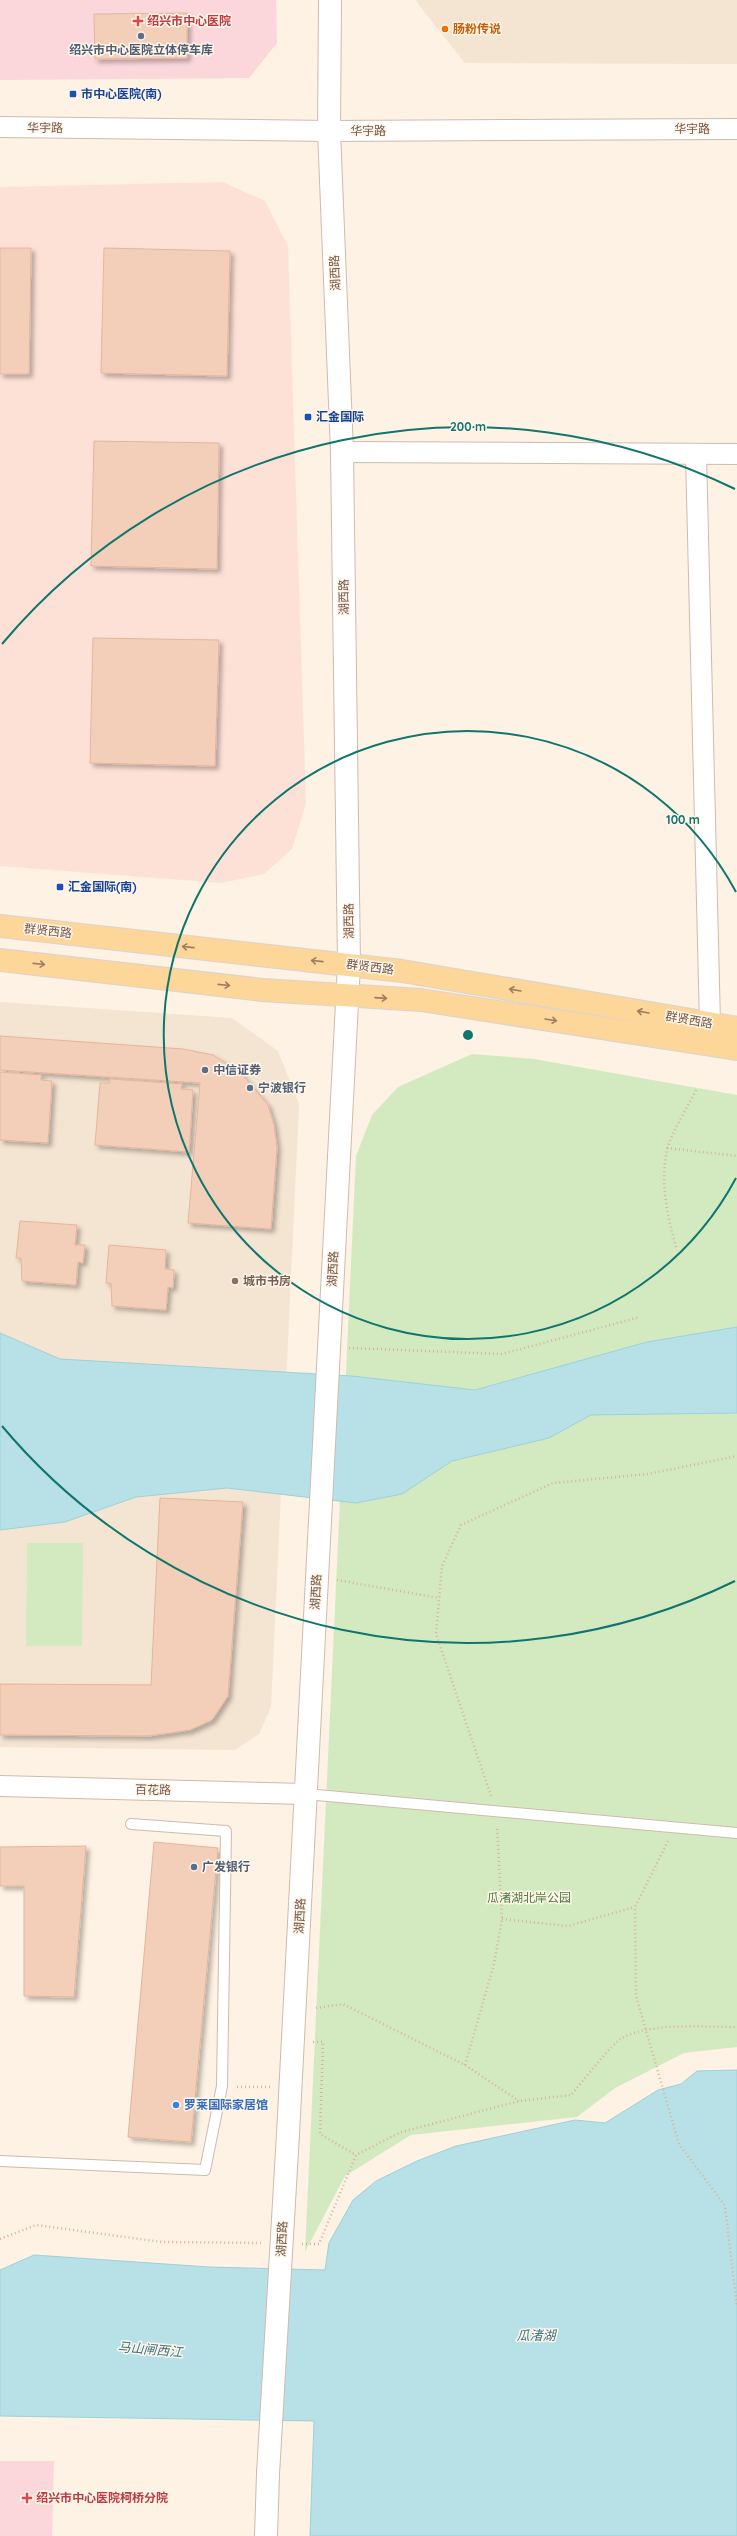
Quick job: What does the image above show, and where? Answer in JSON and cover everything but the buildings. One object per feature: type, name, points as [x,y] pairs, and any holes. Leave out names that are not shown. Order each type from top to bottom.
[{"type":"main road","name":"群贤西路","points":[[0,926],[402,971],[737,1028]]},
{"type":"main road","name":"群贤西路","points":[[0,960],[263,990],[421,1000],[737,1049]]},
{"type":"street","name":"湖西路","points":[[266,2536],[268,2474],[291,2088],[349,964],[342,452],[329,131],[330,0]]},
{"type":"street","name":"华宇路","points":[[0,128],[329,131],[737,129]]},
{"type":"street","points":[[342,452],[737,454]]},
{"type":"street","points":[[696,454],[710,1024]]},
{"type":"street","name":"百花路","points":[[0,1786],[306,1794]]},
{"type":"lane","points":[[306,1794],[737,1833]]},
{"type":"lane","points":[[0,2161],[206,2170],[222,2086],[226,1831],[131,1824]]},
{"type":"path","points":[[676,1247],[665,1205],[664,1185],[667,1148],[697,1088]]},
{"type":"path","points":[[667,1148],[737,1156]]},
{"type":"path","points":[[329,1353],[502,1354],[640,1317]]},
{"type":"path","points":[[465,2065],[494,1964],[502,1919],[496,1811],[436,1634],[442,1566],[461,1525],[554,1483],[648,1474],[737,1456]]},
{"type":"path","points":[[317,1578],[439,1598]]},
{"type":"path","points":[[676,1827],[635,1907],[636,1996],[680,2144],[725,2206],[737,2308]]},
{"type":"path","points":[[502,1919],[568,1926],[635,1907]]},
{"type":"path","points":[[295,2012],[343,2004],[465,2065],[520,2101]]},
{"type":"path","points":[[296,2244],[319,2244],[356,2155],[401,2132],[520,2101],[571,2095],[621,2038],[646,2031],[678,2027],[737,2028]]},
{"type":"path","points":[[293,2043],[323,2042],[320,2134],[356,2155]]},
{"type":"path","points":[[222,2086],[291,2088]]},
{"type":"path","points":[[0,2239],[36,2225],[162,2242],[264,2243]]},
{"type":"shaded area","name":"绍兴市中心医院","points":[[0,0],[276,0],[277,43],[249,78],[0,80]]},
{"type":"shaded area","points":[[415,0],[737,0],[737,64],[465,63]]},
{"type":"shaded area","points":[[223,182],[265,201],[288,246],[306,803],[292,849],[264,874],[221,883],[0,866],[0,187]]},
{"type":"shaded area","points":[[0,1002],[232,1018],[278,1051],[299,1104],[271,1707],[259,1734],[235,1750],[0,1747]]},
{"type":"shaded area","name":"绍兴市中心医院柯桥分院","points":[[0,2461],[54,2461],[52,2536],[0,2536]]},
{"type":"green space","name":"瓜渚湖北岸公园","points":[[472,1054],[534,1059],[737,1095],[737,2047],[684,2053],[615,2088],[577,2117],[411,2135],[345,2176],[305,2252],[356,1156],[372,1115],[398,1087]]},
{"type":"green space","points":[[27,1543],[83,1543],[82,1646],[26,1646]]},
{"type":"water","points":[[737,1327],[737,1413],[591,1415],[549,1438],[452,1461],[402,1494],[356,1503],[227,1488],[136,1497],[65,1522],[0,1530],[0,1333],[60,1359],[352,1376],[475,1390],[647,1342]]},
{"type":"water","name":"瓜渚湖","points":[[737,2070],[737,2536],[310,2536],[314,2421],[0,2416],[0,2270],[34,2255],[209,2267],[325,2270],[329,2243],[353,2200],[376,2181],[417,2161],[456,2146],[575,2120],[605,2123],[658,2090],[681,2084],[697,2071]]},
{"type":"place","name":"绍兴市中心医院","points":[[138,21]]},
{"type":"place","name":"肠粉传说","points":[[445,29]]},
{"type":"place","name":"绍兴市中心医院立体停车库","points":[[141,36]]},
{"type":"place","name":"市中心医院(南)","points":[[73,94]]},
{"type":"place","name":"汇金国际","points":[[308,417]]},
{"type":"place","name":"汇金国际(南)","points":[[60,887]]},
{"type":"place","name":"中信证券","points":[[205,1070]]},
{"type":"place","name":"宁波银行","points":[[250,1088]]},
{"type":"place","name":"城市书房","points":[[235,1281]]},
{"type":"place","name":"广发银行","points":[[194,1867]]},
{"type":"place","name":"罗莱国际家居馆","points":[[176,2105]]},
{"type":"place","name":"绍兴市中心医院柯桥分院","points":[[27,2498]]},
{"type":"water label","name":"马山闸西江","points":[[150,2349]]}]
